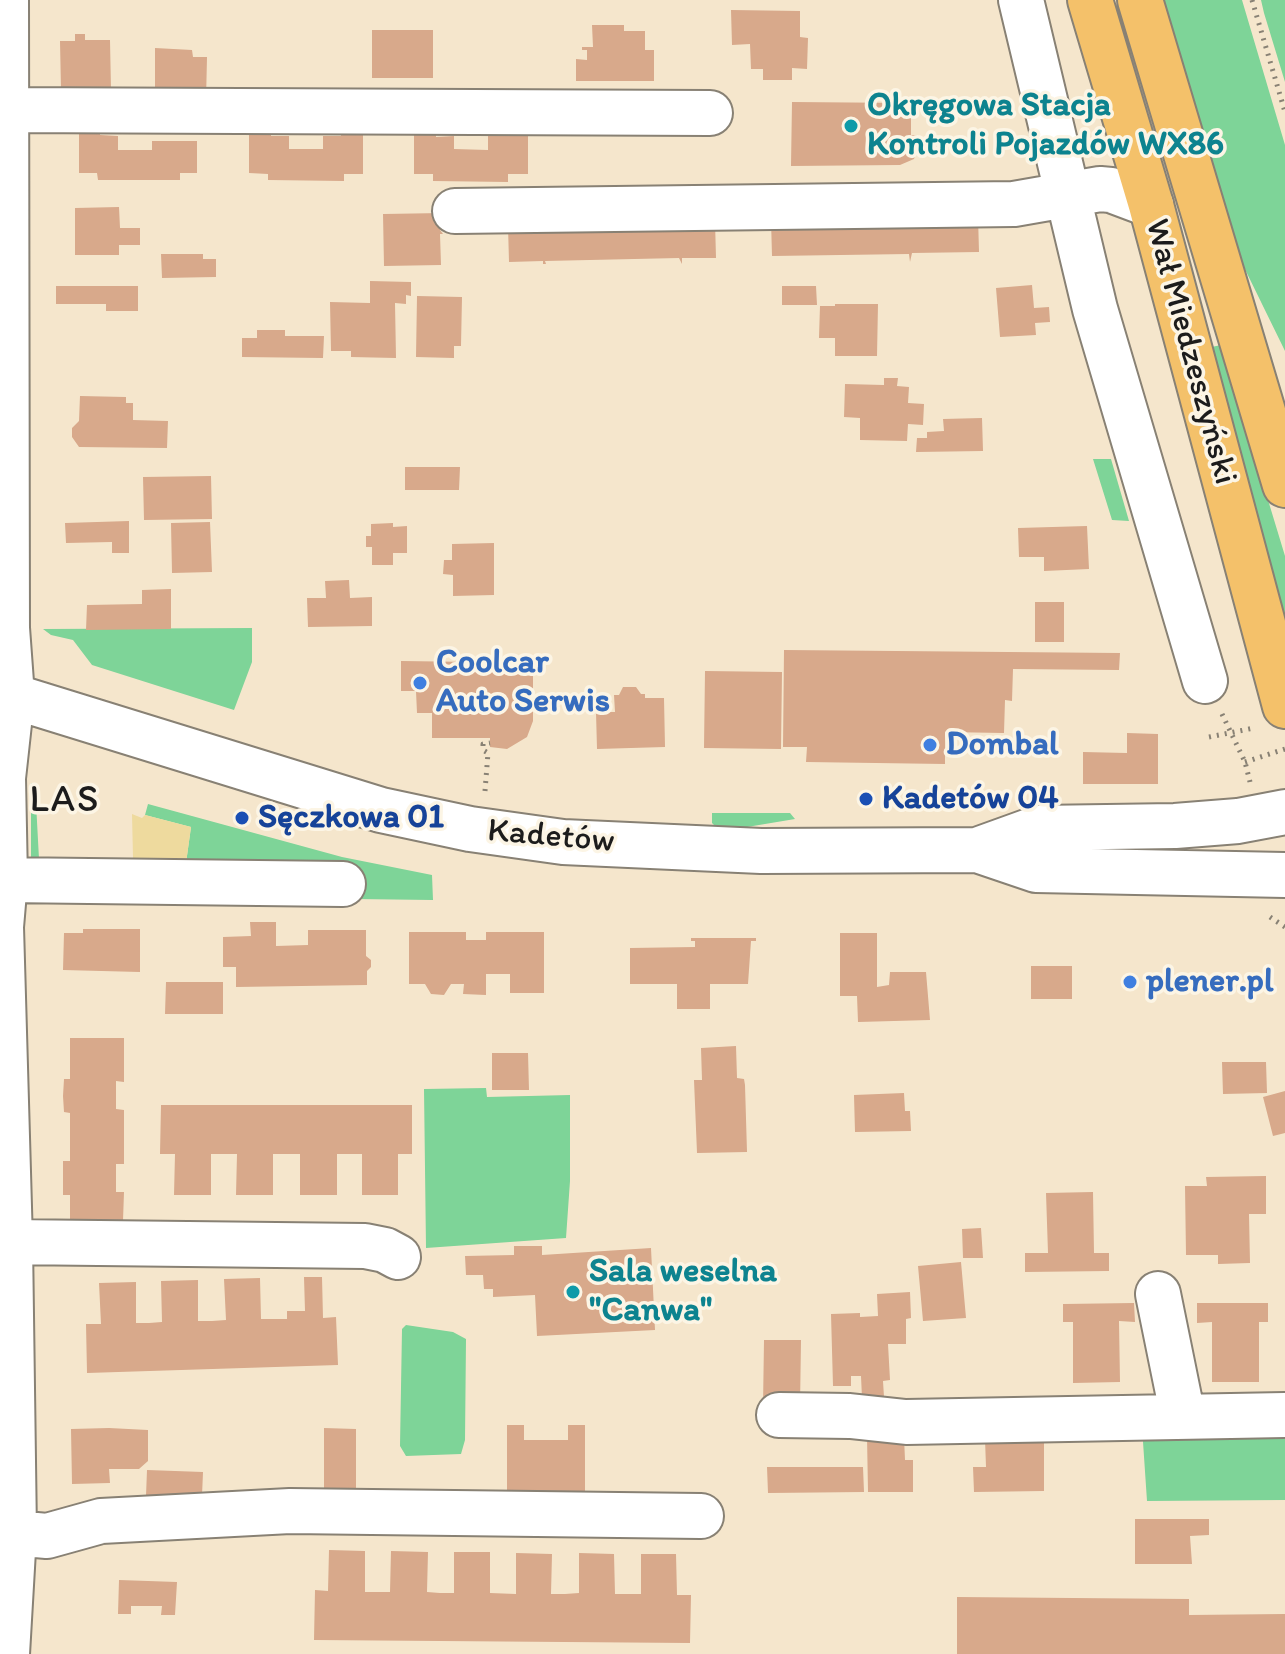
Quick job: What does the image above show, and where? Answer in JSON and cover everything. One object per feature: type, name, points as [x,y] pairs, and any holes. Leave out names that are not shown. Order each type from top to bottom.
[{"type":"main road","name":"Wał Miedzeszyński","points":[[1090,0],[1151,205],[1269,717]]},
{"type":"main road","name":"Wał Miedzeszyński","points":[[1140,0],[1285,485]]},
{"type":"street","points":[[6,0],[3,193],[7,613],[3,778],[5,880],[1,927],[10,1242],[6,1322],[14,1533],[7,1654]]},
{"type":"street","points":[[1021,0],[1095,309],[1205,681]]},
{"type":"street","points":[[5,110],[710,113]]},
{"type":"street","points":[[455,211],[1014,204],[1093,189],[1111,190],[1151,205]]},
{"type":"street","name":"Kadetów","points":[[6,696],[381,810],[470,829],[563,842],[761,851],[977,850],[1036,870],[1285,875]]},
{"type":"street","name":"Kadetów","points":[[977,850],[1038,828],[1175,826],[1238,821],[1285,812]]},
{"type":"street","points":[[5,880],[343,884]]},
{"type":"street","points":[[10,1242],[365,1246],[385,1250],[398,1257]]},
{"type":"street","points":[[1158,1294],[1183,1417]]},
{"type":"street","points":[[779,1415],[850,1416],[906,1422],[1285,1415]]},
{"type":"street","points":[[14,1533],[47,1536],[101,1521],[290,1511],[701,1516]]},
{"type":"path","points":[[1252,0],[1285,112]]},
{"type":"path","points":[[1209,737],[1269,717]]},
{"type":"path","points":[[485,792],[488,753],[483,750],[483,744],[490,743]]},
{"type":"path","points":[[1245,762],[1285,749]]},
{"type":"path","points":[[1270,917],[1285,927]]},
{"type":"green space","points":[[1162,0],[1242,0],[1285,145],[1285,351],[1239,257]]},
{"type":"green space","points":[[1261,0],[1285,0],[1285,82],[1264,13]]},
{"type":"green space","points":[[1221,345],[1285,556],[1285,627],[1207,348]]},
{"type":"green space","points":[[1093,459],[1111,459],[1129,521],[1112,520]]},
{"type":"green space","points":[[252,628],[252,662],[234,710],[92,665],[73,640],[51,635],[43,629]]},
{"type":"green space","points":[[31,783],[35,784],[39,859],[133,861],[133,858],[186,863],[191,827],[145,815],[148,804],[342,857],[432,875],[433,900],[355,899],[31,859]]},
{"type":"green space","points":[[712,813],[790,813],[795,819],[747,827],[716,827],[712,823]]},
{"type":"green space","points":[[486,1088],[487,1097],[570,1095],[570,1181],[566,1238],[426,1248],[424,1089]]},
{"type":"green space","points":[[406,1325],[453,1332],[466,1339],[465,1440],[461,1454],[406,1456],[400,1446],[402,1329]]},
{"type":"green space","points":[[1285,1423],[1285,1500],[1147,1501],[1142,1427]]},
{"type":"sand","points":[[132,814],[191,827],[186,863],[133,858]]},
{"type":"building","points":[[731,10],[800,11],[800,37],[808,38],[807,69],[792,68],[792,80],[763,80],[763,69],[751,69],[750,44],[732,45]]},
{"type":"building","points":[[592,25],[624,25],[624,31],[645,31],[645,50],[654,50],[654,81],[576,81],[576,59],[587,60],[587,50],[582,50],[582,47],[593,47]]},
{"type":"building","points":[[372,30],[433,30],[433,78],[372,78]]},
{"type":"building","points":[[75,34],[85,34],[85,40],[110,40],[111,90],[61,90],[60,41],[75,41]]},
{"type":"building","points":[[155,48],[192,50],[193,57],[207,57],[206,101],[155,93]]},
{"type":"building","name":"Okręgowa Stacja Kontroli Pojazdów WX86","points":[[792,102],[911,103],[911,135],[919,135],[914,159],[900,165],[791,166]]},
{"type":"building","points":[[79,131],[100,131],[100,135],[118,136],[118,150],[152,150],[152,141],[197,141],[197,173],[180,173],[180,180],[98,180],[97,173],[79,173]]},
{"type":"building","points":[[249,131],[271,131],[271,136],[289,136],[289,149],[323,149],[323,136],[363,132],[363,174],[344,174],[344,181],[268,180],[268,174],[249,173]]},
{"type":"building","points":[[414,132],[436,132],[436,137],[454,136],[454,149],[488,150],[488,136],[528,132],[528,174],[508,174],[508,182],[433,181],[433,174],[414,174]]},
{"type":"building","points":[[119,207],[120,228],[140,228],[140,245],[119,245],[119,255],[75,255],[75,208]]},
{"type":"building","points":[[443,213],[440,217],[443,234],[440,234],[441,265],[384,266],[383,214]]},
{"type":"building","points":[[978,216],[979,252],[912,253],[910,262],[909,254],[772,256],[771,220]]},
{"type":"building","points":[[715,221],[716,258],[682,258],[682,264],[679,258],[545,261],[546,264],[543,261],[509,262],[508,226]]},
{"type":"building","points":[[161,254],[203,254],[203,259],[216,259],[216,277],[162,278]]},
{"type":"building","points":[[370,281],[411,282],[411,296],[406,295],[406,304],[395,303],[396,358],[351,357],[351,351],[331,351],[330,302],[370,303]]},
{"type":"building","points":[[1032,285],[1034,308],[1049,307],[1050,322],[1035,323],[1036,335],[1000,337],[996,288]]},
{"type":"building","points":[[56,286],[138,286],[138,311],[106,311],[106,304],[56,304]]},
{"type":"building","points":[[782,286],[816,286],[817,305],[782,305]]},
{"type":"building","points":[[417,296],[462,297],[461,346],[454,346],[454,358],[416,357]]},
{"type":"building","points":[[878,304],[877,356],[835,356],[835,338],[819,338],[820,306]]},
{"type":"building","points":[[257,330],[285,330],[285,336],[324,336],[323,358],[242,357],[242,338],[257,338]]},
{"type":"building","points":[[884,378],[898,378],[897,386],[909,387],[908,403],[924,404],[923,425],[908,424],[907,441],[860,440],[860,418],[844,417],[845,384],[884,385]]},
{"type":"building","points":[[80,396],[126,397],[126,403],[133,403],[133,420],[168,421],[167,448],[79,447],[72,437],[72,428],[79,421]]},
{"type":"building","points":[[982,418],[983,451],[916,452],[917,438],[927,438],[927,432],[944,431],[943,419]]},
{"type":"building","points":[[405,467],[460,467],[459,490],[405,490]]},
{"type":"building","points":[[211,476],[212,519],[144,520],[143,477]]},
{"type":"building","points":[[129,521],[129,553],[112,553],[112,542],[66,543],[65,523]]},
{"type":"building","points":[[210,522],[212,572],[172,573],[171,523]]},
{"type":"building","points":[[393,523],[393,527],[407,526],[407,553],[393,553],[393,565],[372,565],[372,547],[366,547],[366,536],[371,536],[371,524]]},
{"type":"building","points":[[1087,526],[1089,569],[1044,571],[1044,557],[1019,557],[1018,528]]},
{"type":"building","points":[[494,543],[494,595],[453,596],[453,575],[443,574],[444,560],[452,560],[452,544]]},
{"type":"building","points":[[349,580],[350,598],[372,597],[372,626],[308,627],[307,598],[326,598],[325,581]]},
{"type":"building","points":[[171,589],[171,629],[86,630],[87,605],[142,604],[142,590]]},
{"type":"building","points":[[1035,602],[1064,602],[1064,642],[1035,642]]},
{"type":"building","points":[[784,650],[1120,653],[1119,670],[1013,669],[1012,701],[1005,700],[1004,733],[945,732],[945,764],[806,762],[807,747],[783,747]]},
{"type":"building","points":[[401,661],[475,662],[475,667],[533,667],[533,721],[527,737],[507,749],[490,747],[490,738],[432,738],[432,713],[417,713],[416,691],[401,691]]},
{"type":"building","points":[[705,671],[782,672],[781,749],[704,748]]},
{"type":"building","points":[[623,687],[636,687],[641,694],[645,694],[645,698],[664,698],[665,747],[597,749],[596,712],[615,712],[614,695],[619,695]]},
{"type":"building","points":[[1127,733],[1158,734],[1158,784],[1083,784],[1083,752],[1127,753]]},
{"type":"building","points":[[250,922],[276,922],[276,946],[308,945],[308,930],[366,930],[366,956],[371,960],[367,985],[236,987],[236,967],[223,967],[223,937],[251,936]]},
{"type":"building","points":[[83,929],[140,929],[140,972],[63,970],[64,933],[83,933]]},
{"type":"building","points":[[409,932],[466,932],[466,940],[486,940],[486,932],[544,932],[544,993],[510,993],[510,974],[486,974],[486,995],[463,994],[464,984],[451,984],[444,995],[431,994],[425,984],[409,984]]},
{"type":"building","points":[[840,933],[877,933],[877,987],[889,985],[890,972],[926,972],[930,1020],[858,1022],[857,996],[840,996]]},
{"type":"building","points":[[691,938],[756,938],[756,941],[751,941],[748,984],[710,984],[710,1009],[677,1009],[677,984],[630,984],[630,948],[695,947],[695,941]]},
{"type":"building","points":[[1031,966],[1072,966],[1072,999],[1031,999]]},
{"type":"building","points":[[166,982],[223,982],[223,1014],[165,1014]]},
{"type":"building","points":[[70,1038],[124,1038],[124,1082],[116,1081],[116,1109],[124,1110],[124,1164],[116,1164],[116,1192],[124,1192],[123,1221],[70,1221],[70,1195],[63,1195],[63,1161],[70,1161],[70,1113],[64,1112],[63,1096],[64,1079],[70,1079]]},
{"type":"building","points":[[736,1046],[737,1078],[744,1079],[745,1085],[747,1152],[697,1153],[694,1080],[702,1080],[701,1048]]},
{"type":"building","points":[[492,1053],[528,1053],[529,1090],[492,1090]]},
{"type":"building","points":[[1222,1062],[1266,1062],[1267,1093],[1223,1094]]},
{"type":"building","points":[[1285,1091],[1285,1133],[1273,1136],[1263,1097]]},
{"type":"building","points":[[904,1093],[905,1111],[910,1111],[911,1131],[855,1132],[854,1095]]},
{"type":"building","points":[[161,1105],[412,1105],[412,1154],[398,1154],[398,1195],[362,1195],[362,1154],[337,1154],[337,1195],[300,1195],[300,1154],[273,1154],[273,1195],[236,1195],[237,1154],[211,1154],[211,1195],[174,1195],[175,1154],[160,1154]]},
{"type":"building","points":[[1266,1176],[1266,1214],[1249,1214],[1250,1263],[1218,1264],[1218,1255],[1186,1255],[1185,1186],[1207,1186],[1206,1177]]},
{"type":"building","points":[[1093,1192],[1094,1253],[1109,1253],[1109,1271],[1025,1272],[1025,1253],[1048,1253],[1046,1193]]},
{"type":"building","points":[[981,1228],[983,1258],[963,1258],[962,1229]]},
{"type":"building","name":"Sala weselna \"Canwa\"","points":[[514,1246],[542,1246],[542,1255],[651,1248],[655,1330],[537,1336],[535,1295],[493,1297],[493,1289],[484,1289],[483,1275],[466,1275],[465,1256],[514,1255]]},
{"type":"building","points":[[961,1262],[966,1318],[923,1321],[918,1266]]},
{"type":"building","points":[[304,1277],[322,1277],[323,1318],[336,1317],[338,1365],[87,1373],[86,1324],[101,1324],[99,1283],[136,1282],[136,1323],[149,1323],[162,1322],[161,1281],[198,1280],[198,1321],[212,1321],[226,1320],[224,1279],[260,1278],[261,1319],[287,1319],[287,1311],[305,1311]]},
{"type":"building","points":[[910,1292],[911,1318],[906,1319],[906,1344],[888,1344],[890,1380],[883,1381],[884,1397],[862,1398],[861,1376],[851,1376],[851,1386],[833,1386],[831,1314],[878,1316],[877,1294]]},
{"type":"building","points":[[1134,1303],[1135,1322],[1119,1321],[1120,1382],[1073,1383],[1073,1322],[1063,1322],[1063,1304]]},
{"type":"building","points":[[1197,1303],[1268,1303],[1268,1322],[1259,1322],[1259,1382],[1212,1382],[1212,1322],[1197,1323]]},
{"type":"building","points":[[764,1340],[801,1340],[800,1407],[763,1406]]},
{"type":"building","points":[[507,1425],[524,1425],[524,1440],[568,1440],[568,1425],[585,1425],[585,1493],[507,1493]]},
{"type":"building","points":[[324,1428],[356,1429],[356,1489],[324,1488]]},
{"type":"building","points":[[71,1429],[148,1430],[148,1461],[139,1469],[109,1469],[110,1483],[72,1484]]},
{"type":"building","points":[[867,1436],[904,1437],[905,1460],[913,1460],[913,1492],[868,1492]]},
{"type":"building","points":[[985,1439],[1044,1439],[1044,1491],[974,1492],[973,1467],[986,1467]]},
{"type":"building","points":[[767,1467],[863,1467],[864,1492],[768,1493]]},
{"type":"building","points":[[147,1470],[203,1472],[202,1496],[146,1496]]},
{"type":"building","points":[[1135,1519],[1209,1519],[1209,1535],[1190,1536],[1192,1564],[1135,1564]]},
{"type":"building","points":[[329,1550],[365,1551],[365,1592],[390,1592],[391,1551],[428,1552],[427,1592],[440,1593],[454,1593],[454,1552],[490,1552],[490,1593],[516,1594],[516,1553],[552,1554],[551,1594],[579,1593],[579,1553],[614,1554],[615,1594],[641,1594],[641,1554],[676,1554],[677,1595],[691,1595],[690,1643],[314,1640],[315,1590],[328,1591]]},
{"type":"building","points":[[119,1580],[177,1582],[175,1615],[161,1615],[162,1606],[131,1606],[131,1614],[118,1614]]},
{"type":"building","points":[[957,1597],[1189,1599],[1189,1615],[1285,1614],[1285,1654],[957,1654]]},
{"type":"place","name":"Okręgowa Stacja Kontroli Pojazdów WX86","points":[[851,126]]},
{"type":"place","name":"Coolcar Auto Serwis","points":[[420,683]]},
{"type":"place","name":"Dombal","points":[[930,745]]},
{"type":"place","name":"Kadetów 04","points":[[866,799]]},
{"type":"place","name":"Sęczkowa 01","points":[[242,818]]},
{"type":"place","name":"plener.pl","points":[[1130,982]]},
{"type":"place","name":"Sala weselna \"Canwa\"","points":[[573,1292]]},
{"type":"district","name":"LAS","points":[[65,801]]}]
